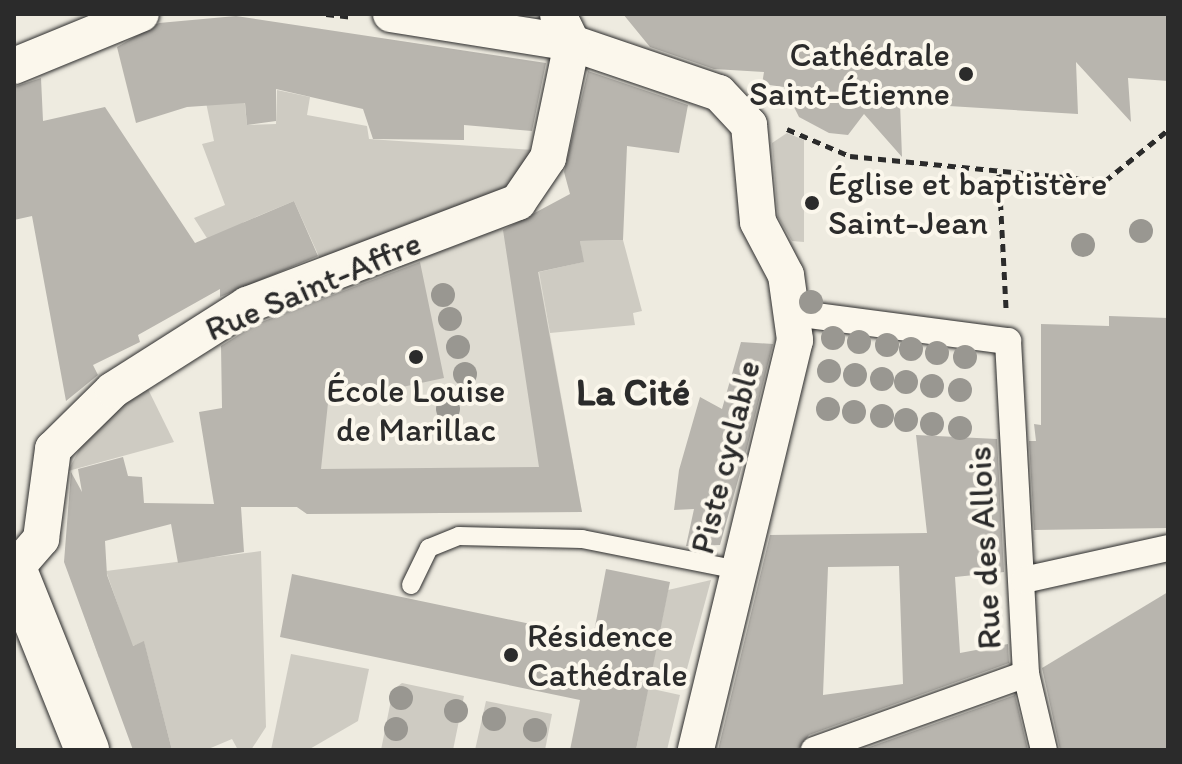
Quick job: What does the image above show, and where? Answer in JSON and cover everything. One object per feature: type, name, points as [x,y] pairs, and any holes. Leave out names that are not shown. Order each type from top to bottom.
[{"type":"main road","points":[[14,568],[87,750]]},
{"type":"street","points":[[14,66],[141,14]]},
{"type":"street","points":[[382,17],[565,28],[719,93],[749,125],[758,222],[786,275],[794,313],[793,363],[744,571],[696,750]]},
{"type":"street","name":"Rue Saint-Affre","points":[[14,568],[41,539],[53,449],[113,390],[247,305],[518,202],[548,158],[565,28]]},
{"type":"street","points":[[794,313],[1008,341]]},
{"type":"street","name":"Rue des Allois","points":[[1008,341],[1024,580],[1026,674],[1044,750]]},
{"type":"street","points":[[1024,580],[1168,548]]},
{"type":"street","points":[[814,750],[1026,674]]},
{"type":"lane","points":[[411,585],[429,548],[459,536],[582,539],[744,571]]},
{"type":"path","points":[[326,14],[382,17]]},
{"type":"path","points":[[749,125],[805,131],[850,156],[999,174],[1105,181],[1168,130]]},
{"type":"path","points":[[999,174],[1008,341]]},
{"type":"shaded area","points":[[243,86],[247,125],[276,124],[277,90],[310,97],[307,115],[367,126],[369,139],[533,150],[516,181],[498,194],[320,259],[294,201],[244,222],[214,249],[194,218],[225,205],[202,144],[214,141],[203,88]]},
{"type":"shaded area","points":[[787,133],[804,140],[804,242],[792,241],[778,217],[772,143]]},
{"type":"shaded area","name":"École Louise de Marillac","points":[[536,208],[539,272],[582,512],[307,514],[297,507],[264,507],[276,367],[272,313]]},
{"type":"shaded area","points":[[623,240],[642,311],[633,313],[635,325],[550,333],[539,272],[583,262],[580,241]]},
{"type":"shaded area","points":[[146,385],[174,442],[68,471],[88,433]]},
{"type":"shaded area","points":[[261,551],[266,727],[251,750],[238,750],[232,739],[206,750],[172,750],[144,642],[99,658],[87,624],[121,614],[106,571]]},
{"type":"shaded area","points":[[711,580],[684,680],[651,673],[668,590]]},
{"type":"shaded area","points":[[291,654],[369,669],[358,721],[308,750],[271,750]]},
{"type":"shaded area","points":[[402,683],[464,696],[453,750],[381,750],[393,690]]},
{"type":"shaded area","points":[[648,688],[680,695],[667,750],[636,750]]},
{"type":"shaded area","points":[[486,701],[552,714],[545,750],[475,750]]},
{"type":"building","name":"Cathédrale Saint-Étienne","points":[[623,14],[1168,14],[1168,81],[1128,78],[1131,122],[1076,62],[1078,114],[900,103],[902,157],[864,114],[848,135],[829,133],[799,117],[784,87],[762,84],[764,72],[714,69],[650,47]]},
{"type":"building","points":[[236,16],[546,63],[532,131],[464,125],[464,140],[373,139],[363,109],[276,89],[276,121],[247,125],[245,103],[187,107],[136,123],[117,47],[159,23]]},
{"type":"building","points":[[588,71],[688,105],[679,153],[627,146],[623,240],[580,241],[584,262],[538,272],[582,512],[307,514],[297,507],[241,507],[244,552],[178,563],[171,524],[105,541],[107,575],[133,646],[144,641],[172,750],[133,750],[64,562],[71,472],[82,492],[78,469],[123,457],[128,476],[142,477],[144,503],[214,504],[199,412],[222,408],[221,346],[256,324],[420,262],[444,378],[328,403],[321,469],[539,467],[503,230],[570,194],[564,172]]},
{"type":"building","points":[[41,78],[43,121],[105,107],[195,243],[294,201],[318,256],[220,297],[220,289],[138,335],[140,342],[93,365],[98,375],[66,401],[32,216],[14,220],[14,87]]},
{"type":"building","points":[[1109,316],[1168,318],[1168,528],[1034,530],[1029,441],[1036,441],[1034,424],[1041,425],[1041,324],[1109,326]]},
{"type":"building","points":[[741,342],[773,344],[747,448],[720,545],[686,546],[694,509],[674,510],[679,470],[700,397],[722,409]]},
{"type":"building","points":[[916,435],[997,439],[1004,572],[955,577],[960,653],[1008,644],[1009,663],[809,735],[798,750],[718,750],[770,535],[927,533]],"holes":[[[899,566],[903,684],[823,695],[828,567]]]},
{"type":"building","name":"Résidence Cathédrale","points":[[606,569],[670,582],[636,750],[570,750],[580,700],[280,637],[292,574],[593,637]]},
{"type":"building","points":[[1168,592],[1168,750],[1060,750],[1042,668]]},
{"type":"building","points":[[1015,695],[1028,750],[861,750]]},
{"type":"place","name":"Cathédrale Saint-Étienne","points":[[966,74]]},
{"type":"place","name":"Église et baptistère Saint-Jean","points":[[812,203]]},
{"type":"place","name":"École Louise de Marillac","points":[[416,357]]},
{"type":"place","name":"Résidence Cathédrale","points":[[511,655]]},
{"type":"district","name":"La Cité","points":[[633,393]]}]
